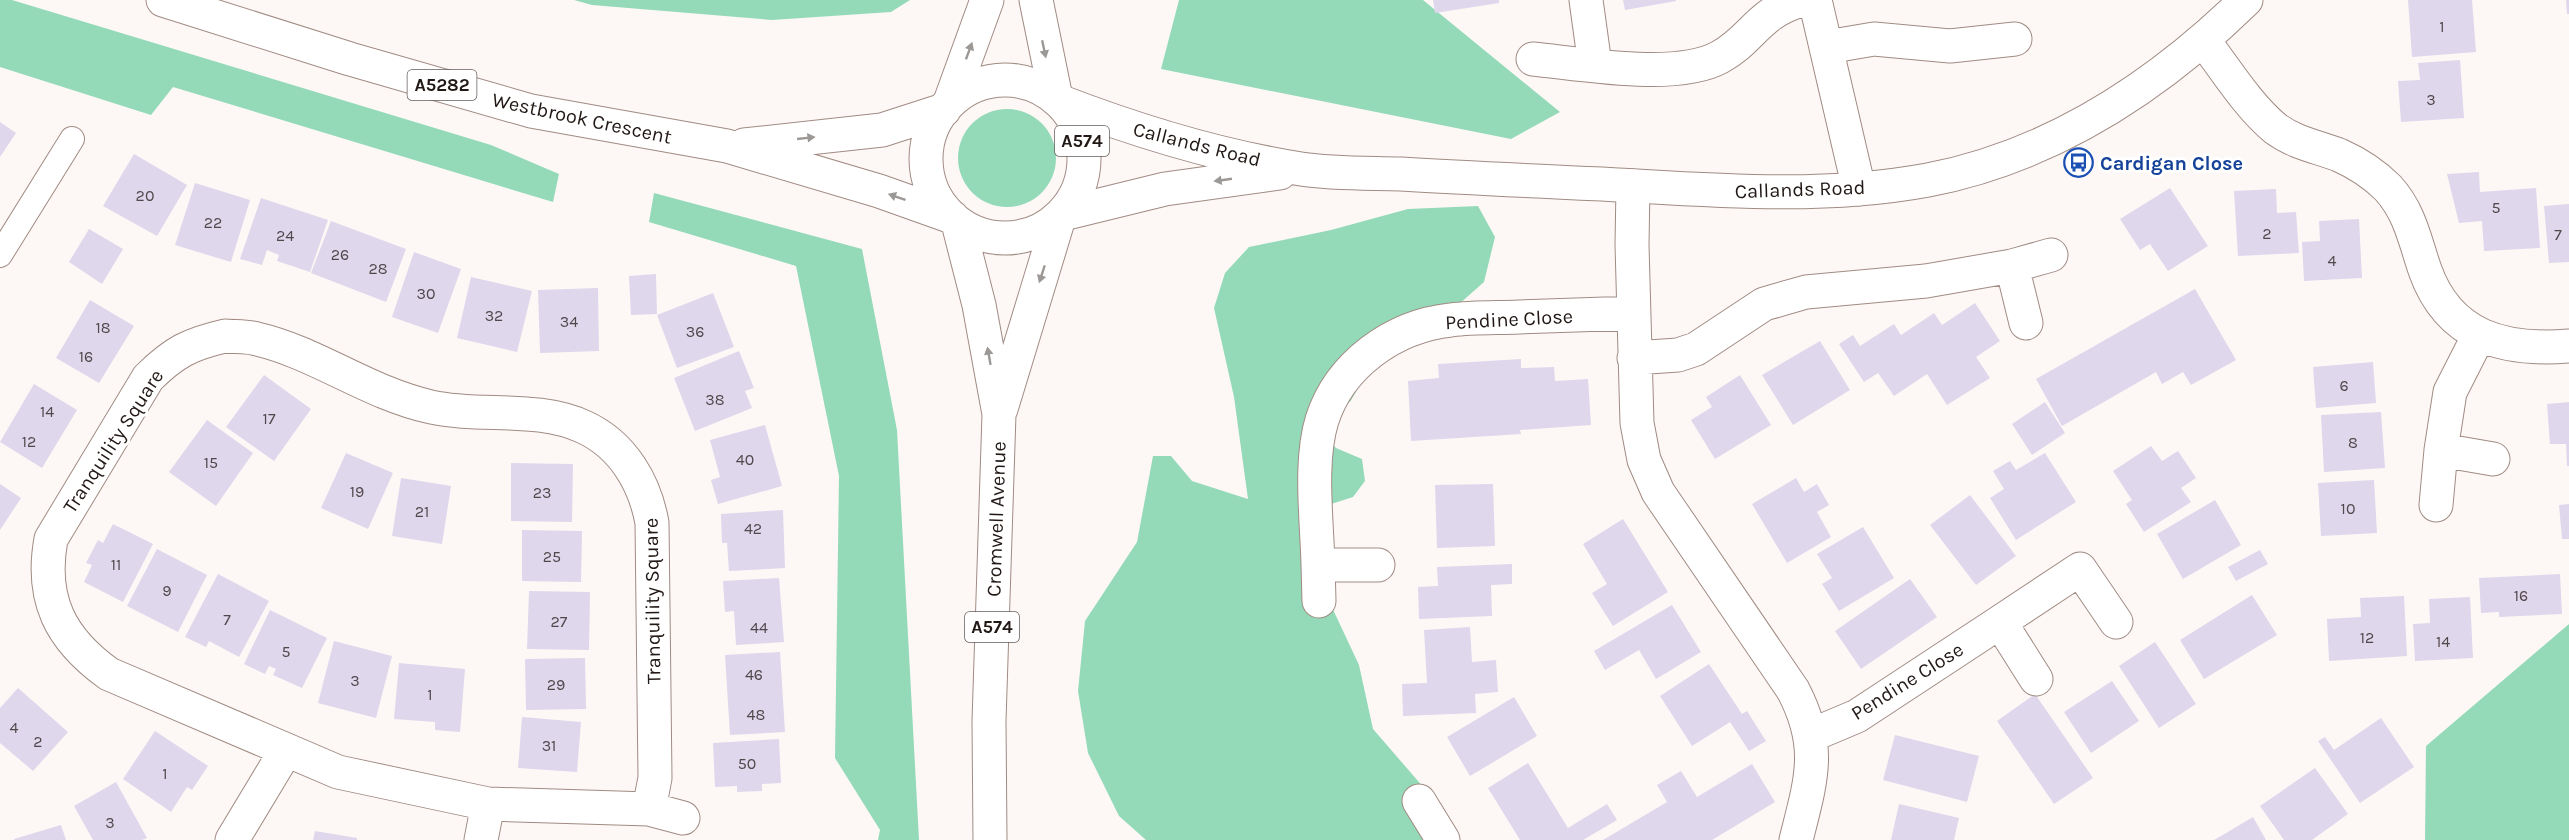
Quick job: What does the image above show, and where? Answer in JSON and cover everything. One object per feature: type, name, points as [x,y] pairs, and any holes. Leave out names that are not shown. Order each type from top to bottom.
[{"type":"street","name":"Westbrook Crescent","points":[[163,0],[350,59],[531,111],[727,146],[879,191],[955,220]]},
{"type":"street","name":"A574","points":[[947,106],[969,89],[991,81],[1025,84],[1058,100],[1075,121],[1083,144],[1084,170],[1077,194],[1061,216],[1036,232],[1009,238],[982,235],[955,220],[937,199],[928,177],[927,153],[932,131],[947,106],[987,0]]},
{"type":"street","name":"A574","points":[[1036,0],[1058,100]]},
{"type":"street","points":[[1586,0],[1595,65]]},
{"type":"street","points":[[1533,59],[1665,69],[1705,63],[1721,56],[1778,8],[1802,0]]},
{"type":"street","points":[[1815,0],[1859,189]]},
{"type":"street","name":"Callands Road","points":[[1058,100],[1135,130],[1173,141],[1302,169],[1764,193],[1859,189],[1929,179],[1990,162],[2048,140],[2105,113],[2157,78],[2204,41],[2246,0]]},
{"type":"street","points":[[1827,47],[1874,39],[1950,46],[2015,39]]},
{"type":"street","points":[[2204,41],[2252,104],[2277,130],[2306,145],[2339,155],[2361,166],[2387,188],[2405,211],[2437,296],[2479,335],[2506,345],[2538,348],[2569,346]]},
{"type":"street","name":"Westbrook Crescent","points":[[727,146],[882,130],[912,123],[947,106]]},
{"type":"street","name":"Callands Road","points":[[1061,216],[1165,189],[1302,169]]},
{"type":"street","points":[[1634,186],[1634,358],[1637,423],[1644,460],[1658,492],[1793,690],[1805,714],[1812,735],[1809,786],[1796,840]]},
{"type":"street","name":"Cromwell Avenue","points":[[999,414],[1061,216]]},
{"type":"street","name":"Cromwell Avenue","points":[[955,220],[979,305],[999,414],[989,721],[990,840]]},
{"type":"street","points":[[1634,358],[1678,355],[1696,349],[1764,304],[1806,292],[1926,281],[2012,266],[2050,255]]},
{"type":"street","points":[[2012,266],[2026,323]]},
{"type":"street","name":"Pendine Close","points":[[1319,602],[1316,453],[1322,420],[1335,393],[1351,369],[1372,350],[1396,335],[1450,320],[1633,313]]},
{"type":"street","points":[[2436,505],[2441,450],[2450,392],[2479,335]]},
{"type":"street","name":"Tranquility Square","points":[[649,808],[655,778],[652,524],[648,502],[640,481],[625,459],[606,441],[585,427],[558,418],[431,407],[369,388],[312,359],[256,339],[225,336],[195,343],[169,357],[148,378],[51,539],[47,564],[49,591],[58,619],[70,640],[86,658],[110,674],[285,752],[338,772],[488,804],[649,808],[683,818]]},
{"type":"street","points":[[2441,450],[2493,459]]},
{"type":"street","points":[[1317,565],[1378,565]]},
{"type":"street","name":"Pendine Close","points":[[1812,735],[1857,716],[2080,569],[2116,622]]},
{"type":"street","points":[[2000,622],[2036,679]]},
{"type":"street","points":[[232,840],[285,752]]},
{"type":"street","points":[[1419,801],[1443,840]]},
{"type":"street","points":[[481,840],[488,804]]},
{"type":"lane","points":[[0,255],[72,139]]},
{"type":"green space","points":[[0,0],[12,0],[491,145],[559,174],[553,202],[173,87],[151,115],[0,67]]},
{"type":"green space","points":[[574,0],[910,0],[891,12],[772,20],[592,5]]},
{"type":"green space","points":[[1179,0],[1423,0],[1560,112],[1511,139],[1161,69]]},
{"type":"green space","points":[[1007,109],[1026,112],[1042,123],[1053,139],[1056,158],[1053,177],[1042,193],[1026,204],[1007,207],[988,204],[972,193],[961,177],[958,158],[961,139],[972,123],[988,112]]},
{"type":"green space","points":[[654,193],[862,249],[897,430],[919,840],[878,840],[880,830],[835,758],[839,476],[796,266],[649,222]]},
{"type":"green space","points":[[1478,206],[1495,237],[1484,282],[1449,313],[1373,363],[1350,402],[1315,403],[1313,420],[1336,448],[1362,459],[1365,481],[1353,497],[1328,505],[1329,601],[1359,665],[1373,729],[1444,811],[1428,840],[1146,840],[1119,816],[1088,753],[1078,691],[1085,621],[1137,542],[1153,456],[1171,456],[1192,481],[1248,499],[1234,397],[1214,308],[1225,273],[1249,247],[1331,230],[1408,209]]},
{"type":"green space","points":[[2569,624],[2569,840],[2425,840],[2426,746]]},
{"type":"building","points":[[1433,0],[1499,0],[1499,3],[1435,13]]},
{"type":"building","points":[[1623,0],[1676,0],[1676,1],[1625,10]]},
{"type":"building","points":[[2408,0],[2472,0],[2476,52],[2412,57]]},
{"type":"building","points":[[2566,0],[2569,0],[2569,14],[2567,14]]},
{"type":"building","points":[[2460,60],[2464,118],[2401,122],[2398,81],[2420,80],[2418,63]]},
{"type":"building","points":[[0,122],[16,133],[0,157]]},
{"type":"building","points":[[134,154],[187,185],[157,236],[103,206]]},
{"type":"building","points":[[2479,172],[2480,192],[2536,188],[2540,248],[2484,251],[2482,221],[2459,223],[2447,174]]},
{"type":"building","points":[[195,183],[250,200],[231,262],[175,245]]},
{"type":"building","points":[[2170,188],[2208,246],[2168,271],[2150,244],[2140,250],[2120,219]]},
{"type":"building","points":[[2276,189],[2277,213],[2296,212],[2299,253],[2238,256],[2234,191]]},
{"type":"building","points":[[261,198],[328,220],[310,272],[277,261],[279,255],[267,250],[262,265],[240,259]]},
{"type":"building","points":[[2569,204],[2569,262],[2549,263],[2544,206]]},
{"type":"building","points":[[2359,219],[2362,278],[2304,281],[2302,242],[2320,241],[2319,221]]},
{"type":"building","points":[[331,221],[406,249],[386,302],[311,273]]},
{"type":"building","points":[[89,229],[123,249],[102,284],[69,262]]},
{"type":"building","points":[[414,252],[461,269],[438,333],[392,317]]},
{"type":"building","points":[[656,274],[657,314],[631,315],[629,276]]},
{"type":"building","points":[[471,277],[532,291],[517,352],[457,338]]},
{"type":"building","points":[[598,288],[599,351],[540,353],[538,290]]},
{"type":"building","points":[[2195,289],[2236,360],[2191,385],[2183,372],[2162,384],[2156,372],[2062,426],[2036,379]]},
{"type":"building","points":[[713,293],[734,347],[677,368],[657,315]]},
{"type":"building","points":[[90,300],[134,326],[99,383],[56,358]]},
{"type":"building","points":[[1975,303],[2000,341],[1976,357],[1990,378],[1947,405],[1927,374],[1894,396],[1878,373],[1864,382],[1839,344],[1853,335],[1860,346],[1894,324],[1901,335],[1934,313],[1942,325]]},
{"type":"building","points":[[1820,341],[1850,390],[1793,425],[1762,375]]},
{"type":"building","points":[[739,351],[754,388],[745,391],[752,408],[695,431],[674,378]]},
{"type":"building","points":[[1521,359],[1521,368],[1554,367],[1555,381],[1588,379],[1591,425],[1520,430],[1521,434],[1411,441],[1408,381],[1439,378],[1438,364]]},
{"type":"building","points":[[2373,362],[2376,403],[2316,408],[2313,367]]},
{"type":"building","points":[[264,375],[311,409],[274,461],[226,427]]},
{"type":"building","points":[[1740,375],[1771,425],[1715,459],[1691,420],[1712,407],[1706,397]]},
{"type":"building","points":[[34,384],[77,410],[42,468],[0,442]]},
{"type":"building","points":[[2045,402],[2065,433],[2032,455],[2012,424]]},
{"type":"building","points":[[2569,402],[2569,466],[2567,466],[2566,444],[2550,444],[2547,404]]},
{"type":"building","points":[[2381,412],[2385,468],[2324,472],[2321,415]]},
{"type":"building","points":[[207,420],[253,453],[216,506],[169,472]]},
{"type":"building","points":[[765,425],[782,486],[718,504],[711,480],[720,477],[710,440]]},
{"type":"building","points":[[2151,446],[2162,461],[2178,451],[2196,478],[2181,488],[2191,502],[2144,532],[2126,504],[2132,500],[2113,471]]},
{"type":"building","points":[[346,453],[393,473],[368,529],[321,508]]},
{"type":"building","points":[[2045,453],[2076,502],[2016,540],[1990,498],[2004,489],[1993,471],[2010,461],[2016,470]]},
{"type":"building","points":[[511,463],[573,464],[572,522],[511,521]]},
{"type":"building","points":[[401,478],[451,486],[442,544],[392,536]]},
{"type":"building","points":[[1796,478],[1804,492],[1817,484],[1829,505],[1817,512],[1831,537],[1787,563],[1752,504]]},
{"type":"building","points":[[2374,480],[2377,533],[2321,536],[2318,483]]},
{"type":"building","points":[[0,484],[21,498],[0,530]]},
{"type":"building","points":[[1493,484],[1495,546],[1437,548],[1435,485]]},
{"type":"building","points":[[1970,495],[2016,556],[1976,585],[1930,525]]},
{"type":"building","points":[[2215,500],[2241,545],[2183,579],[2157,534]]},
{"type":"building","points":[[2569,504],[2569,539],[2562,539],[2559,505]]},
{"type":"building","points":[[783,510],[785,568],[729,571],[727,543],[722,543],[721,514]]},
{"type":"building","points":[[1623,519],[1668,592],[1613,626],[1592,593],[1607,584],[1583,544]]},
{"type":"building","points":[[113,524],[153,544],[123,602],[84,582],[92,565],[86,563],[98,540],[103,543]]},
{"type":"building","points":[[1863,527],[1894,578],[1839,611],[1822,584],[1832,578],[1817,554]]},
{"type":"building","points":[[522,530],[582,531],[581,582],[522,581]]},
{"type":"building","points":[[157,549],[207,575],[178,632],[127,606]]},
{"type":"building","points":[[2260,550],[2268,564],[2236,581],[2228,567]]},
{"type":"building","points":[[1512,564],[1512,584],[1491,585],[1492,616],[1419,619],[1418,587],[1438,586],[1437,567]]},
{"type":"building","points":[[218,574],[269,601],[239,657],[209,641],[206,647],[185,637]]},
{"type":"building","points":[[2560,574],[2562,614],[2499,617],[2499,612],[2481,613],[2479,578]]},
{"type":"building","points":[[779,578],[784,642],[736,645],[734,611],[725,612],[723,581]]},
{"type":"building","points":[[1910,579],[1937,617],[1861,669],[1835,631]]},
{"type":"building","points":[[529,591],[590,592],[589,650],[527,649]]},
{"type":"building","points":[[2252,595],[2277,635],[2204,679],[2180,640]]},
{"type":"building","points":[[2404,596],[2407,656],[2329,661],[2327,619],[2361,617],[2360,598]]},
{"type":"building","points":[[2470,597],[2473,658],[2415,661],[2413,624],[2430,623],[2429,599]]},
{"type":"building","points":[[1672,605],[1701,652],[1656,679],[1639,650],[1605,670],[1594,651]]},
{"type":"building","points":[[270,610],[327,638],[302,688],[273,675],[276,669],[269,666],[265,674],[244,664]]},
{"type":"building","points":[[1470,627],[1472,662],[1496,660],[1498,692],[1475,694],[1476,713],[1403,716],[1402,684],[1427,683],[1424,630]]},
{"type":"building","points":[[334,641],[392,656],[376,718],[318,703]]},
{"type":"building","points":[[2155,642],[2196,704],[2159,728],[2119,666]]},
{"type":"building","points":[[780,652],[785,732],[730,735],[725,655]]},
{"type":"building","points":[[585,658],[586,709],[526,710],[525,659]]},
{"type":"building","points":[[399,663],[465,669],[460,732],[435,730],[435,722],[394,719]]},
{"type":"building","points":[[1709,664],[1742,714],[1747,711],[1766,741],[1749,751],[1730,722],[1692,746],[1660,696]]},
{"type":"building","points":[[2112,681],[2139,721],[2091,753],[2064,712]]},
{"type":"building","points":[[18,688],[68,732],[33,771],[0,743],[0,708]]},
{"type":"building","points":[[2035,694],[2093,778],[2054,804],[1997,721]]},
{"type":"building","points":[[1514,697],[1537,736],[1470,776],[1447,737]]},
{"type":"building","points":[[522,717],[581,722],[577,772],[518,768]]},
{"type":"building","points":[[2381,718],[2414,767],[2360,803],[2318,741],[2325,737],[2334,750]]},
{"type":"building","points":[[155,731],[208,766],[192,790],[187,787],[171,812],[123,779]]},
{"type":"building","points":[[1895,735],[1979,756],[1967,802],[1883,780]]},
{"type":"building","points":[[779,739],[781,783],[762,784],[762,791],[737,792],[737,786],[715,787],[713,743]]},
{"type":"building","points":[[1528,763],[1568,828],[1607,804],[1617,820],[1583,840],[1520,840],[1488,788]]},
{"type":"building","points":[[1752,764],[1775,802],[1712,840],[1603,840],[1667,802],[1657,785],[1681,771],[1697,797]]},
{"type":"building","points":[[2315,768],[2348,814],[2312,840],[2284,840],[2260,806]]},
{"type":"building","points":[[116,782],[147,838],[142,840],[93,840],[74,806]]},
{"type":"building","points":[[1899,804],[1959,818],[1954,840],[1891,840]]},
{"type":"building","points":[[2253,817],[2266,840],[2214,840],[2221,836]]},
{"type":"building","points":[[61,825],[66,840],[14,840],[14,839]]},
{"type":"building","points":[[315,831],[357,838],[357,840],[313,840]]},
{"type":"place","name":"Cardigan Close","points":[[2079,163]]}]
